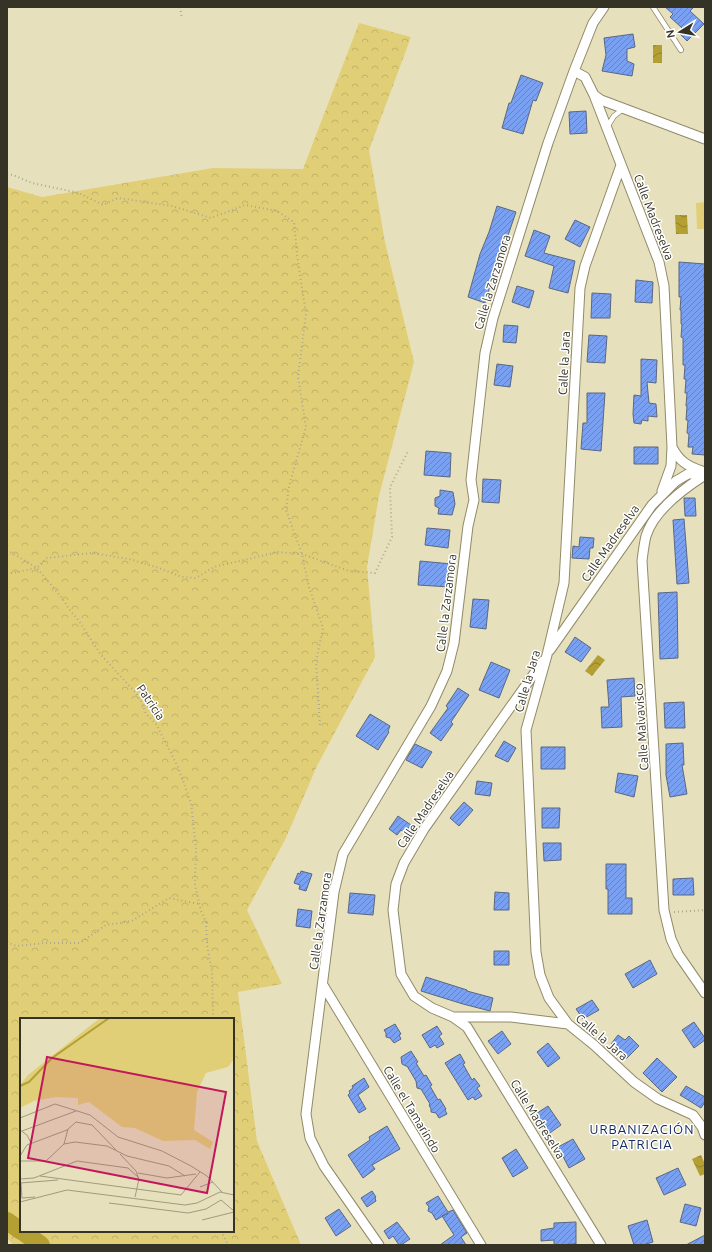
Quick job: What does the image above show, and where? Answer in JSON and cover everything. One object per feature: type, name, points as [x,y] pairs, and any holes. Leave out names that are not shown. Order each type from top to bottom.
[{"type":"street","name":"Calle la Zarzamora","points":[[379,1245],[324,1166],[310,1138],[306,1114],[334,892],[343,854],[431,706],[448,672],[454,642],[468,526],[474,500],[470,480],[485,353],[493,318],[548,143],[593,23],[604,7]]},
{"type":"street","name":"Calle Madreselva","points":[[574,71],[585,77],[594,95],[659,262],[664,286],[672,447],[671,466],[661,495]]},
{"type":"street","points":[[594,95],[601,100],[623,109],[705,139]]},
{"type":"street","name":"Calle la Jara","points":[[622,165],[585,266],[580,288],[564,583],[548,655],[526,730],[536,952],[540,975],[549,998],[568,1024],[594,1044],[634,1082],[658,1099],[693,1115],[702,1127],[705,1134]]},
{"type":"street","points":[[672,447],[677,456],[689,467],[705,473]]},
{"type":"street","name":"Calle Madreselva","points":[[601,1245],[467,1027],[453,1017],[432,1008],[414,996],[401,974],[393,910],[396,884],[404,863],[424,829],[548,655],[652,505],[676,481],[688,474],[705,473]]},
{"type":"street","name":"Calle Malvavisco","points":[[705,473],[667,504],[654,520],[646,536],[642,561],[665,913],[671,939],[678,954],[705,993]]},
{"type":"street","name":"Calle el Tamarindo","points":[[323,985],[481,1245]]},
{"type":"street","points":[[453,1017],[511,1017],[568,1024]]},
{"type":"lane","points":[[653,7],[681,50]]},
{"type":"lane","points":[[607,127],[614,116],[623,109]]},
{"type":"path","points":[[180,7],[182,19]]},
{"type":"path","points":[[7,174],[32,183],[80,193],[103,205],[118,198],[172,206],[211,218],[245,205],[277,211],[294,222],[297,255],[306,314],[298,377],[306,427],[289,486],[286,510],[302,554],[309,587],[323,628],[316,662],[320,726]]},
{"type":"path","points":[[7,574],[37,568],[47,558],[92,553],[129,559],[182,577],[196,578],[214,567],[278,552],[302,554],[349,571],[375,573],[392,537],[390,487],[408,451]]},
{"type":"path","name":"Patricia","points":[[7,550],[37,568],[62,598],[101,655],[135,692],[141,701],[146,714],[156,724],[178,767],[191,803],[196,848],[195,885],[199,904],[206,922],[207,945],[212,972],[213,1018]]},
{"type":"path","points":[[7,942],[16,946],[80,943],[106,925],[132,921],[170,898],[199,904]]},
{"type":"path","points":[[665,913],[705,910]]},
{"type":"path","points":[[222,1232],[228,1245]]},
{"type":"green space","points":[[359,23],[411,37],[369,150],[385,242],[414,362],[379,496],[367,567],[375,657],[317,766],[285,840],[247,910],[282,984],[238,992],[257,1141],[301,1245],[13,1245],[7,1238],[7,187],[42,197],[213,168],[303,169]]},
{"type":"green space","points":[[705,202],[705,229],[697,229],[696,203]]},
{"type":"water","points":[[653,45],[662,45],[662,63],[653,63]]},
{"type":"water","points":[[675,215],[687,215],[688,234],[676,234]]},
{"type":"water","points":[[598,655],[605,660],[592,676],[585,671]]},
{"type":"water","points":[[701,1155],[705,1164],[705,1174],[700,1176],[692,1159]]},
{"type":"building","points":[[665,7],[694,7],[690,11],[704,24],[687,41],[678,32],[682,28],[670,17],[673,14]]},
{"type":"building","points":[[633,34],[635,47],[627,49],[627,61],[634,64],[632,76],[602,71],[606,55],[604,38]]},
{"type":"building","points":[[521,75],[543,83],[536,101],[533,100],[523,134],[502,128],[509,103],[511,103]]},
{"type":"building","points":[[586,111],[587,133],[570,134],[569,112]]},
{"type":"building","points":[[497,206],[516,212],[502,253],[500,252],[485,303],[468,297],[480,254]]},
{"type":"building","points":[[575,220],[590,227],[580,247],[565,239]]},
{"type":"building","points":[[534,230],[550,236],[544,253],[575,261],[568,293],[549,288],[554,266],[525,256]]},
{"type":"building","points":[[679,262],[705,264],[705,455],[692,454],[693,447],[688,447],[688,420],[686,420],[687,393],[685,393],[685,365],[683,365],[683,338],[681,337],[681,297],[679,297]]},
{"type":"building","points":[[636,280],[653,282],[652,303],[635,302]]},
{"type":"building","points":[[517,286],[534,291],[529,308],[512,302]]},
{"type":"building","points":[[592,293],[611,294],[610,318],[591,318]]},
{"type":"building","points":[[504,325],[518,326],[516,343],[503,342]]},
{"type":"building","points":[[589,335],[607,336],[605,363],[587,362]]},
{"type":"building","points":[[641,359],[657,360],[656,383],[647,382],[649,403],[656,404],[657,417],[648,416],[648,421],[642,420],[641,424],[634,423],[633,414],[634,395],[641,396]]},
{"type":"building","points":[[497,364],[513,366],[510,387],[494,385]]},
{"type":"building","points":[[587,393],[605,393],[601,451],[581,449],[583,423],[587,423]]},
{"type":"building","points":[[634,447],[658,447],[658,464],[634,464]]},
{"type":"building","points":[[426,451],[451,453],[450,477],[424,475]]},
{"type":"building","points":[[483,479],[501,480],[499,503],[482,502]]},
{"type":"building","points":[[440,490],[453,492],[455,504],[452,515],[438,514],[439,508],[435,506],[435,498],[440,496]]},
{"type":"building","points":[[684,498],[695,498],[696,516],[685,516]]},
{"type":"building","points":[[684,519],[689,583],[677,584],[673,520]]},
{"type":"building","points":[[427,528],[450,530],[448,548],[425,545]]},
{"type":"building","points":[[580,537],[594,538],[593,548],[590,548],[589,559],[572,558],[573,546],[579,547]]},
{"type":"building","points":[[420,561],[452,564],[450,587],[418,585]]},
{"type":"building","points":[[677,592],[678,658],[660,659],[658,593]]},
{"type":"building","points":[[473,599],[489,600],[486,629],[470,627]]},
{"type":"building","points":[[575,637],[591,648],[581,662],[565,652]]},
{"type":"building","points":[[491,662],[510,670],[499,698],[479,690]]},
{"type":"building","points":[[634,678],[635,696],[621,697],[622,727],[602,728],[601,707],[609,707],[607,680]]},
{"type":"building","points":[[458,688],[469,695],[451,722],[453,724],[441,741],[430,733],[448,708],[446,706]]},
{"type":"building","points":[[684,702],[685,728],[665,728],[664,703]]},
{"type":"building","points":[[370,714],[390,726],[389,732],[378,750],[356,736]]},
{"type":"building","points":[[504,741],[516,748],[508,762],[495,756]]},
{"type":"building","points":[[683,743],[684,765],[682,765],[687,794],[670,797],[666,775],[666,744]]},
{"type":"building","points":[[415,744],[432,752],[422,768],[406,760]]},
{"type":"building","points":[[541,747],[565,747],[565,769],[541,769]]},
{"type":"building","points":[[618,773],[638,776],[634,797],[615,792]]},
{"type":"building","points":[[477,781],[492,783],[490,796],[475,794]]},
{"type":"building","points":[[464,802],[473,810],[459,826],[450,818]]},
{"type":"building","points":[[542,808],[560,808],[559,828],[542,828]]},
{"type":"building","points":[[398,816],[411,825],[405,833],[401,830],[397,835],[389,829]]},
{"type":"building","points":[[543,843],[561,843],[561,860],[544,861]]},
{"type":"building","points":[[606,864],[626,864],[626,898],[632,898],[632,914],[608,914]]},
{"type":"building","points":[[301,871],[312,874],[306,891],[299,889],[300,885],[294,883],[298,873],[300,874]]},
{"type":"building","points":[[693,878],[694,895],[673,895],[673,879]]},
{"type":"building","points":[[495,892],[509,893],[509,910],[494,910]]},
{"type":"building","points":[[350,893],[375,895],[373,915],[348,913]]},
{"type":"building","points":[[298,909],[312,911],[310,928],[296,926]]},
{"type":"building","points":[[494,951],[509,951],[509,965],[494,965]]},
{"type":"building","points":[[650,960],[657,974],[633,988],[625,974]]},
{"type":"building","points":[[426,977],[493,998],[490,1011],[421,991]]},
{"type":"building","points":[[592,1000],[599,1010],[583,1019],[576,1009]]},
{"type":"building","points":[[694,1022],[705,1040],[694,1048],[682,1030]]},
{"type":"building","points":[[395,1024],[401,1034],[399,1035],[401,1039],[394,1043],[390,1038],[386,1037],[384,1030]]},
{"type":"building","points":[[437,1026],[442,1034],[439,1036],[444,1044],[437,1048],[435,1045],[430,1048],[422,1035]]},
{"type":"building","points":[[502,1031],[511,1044],[498,1054],[488,1041]]},
{"type":"building","points":[[618,1035],[625,1040],[629,1036],[639,1046],[626,1059],[611,1044]]},
{"type":"building","points":[[548,1043],[560,1058],[548,1067],[537,1052]]},
{"type":"building","points":[[411,1051],[424,1076],[426,1075],[432,1085],[430,1086],[438,1100],[440,1099],[446,1109],[447,1114],[439,1118],[436,1113],[431,1112],[430,1104],[421,1089],[417,1088],[416,1081],[407,1066],[402,1064],[401,1057]]},
{"type":"building","points":[[460,1054],[465,1063],[463,1064],[472,1080],[474,1078],[480,1086],[477,1088],[482,1096],[475,1100],[473,1097],[468,1100],[445,1063]]},
{"type":"building","points":[[657,1058],[677,1077],[662,1092],[643,1073]]},
{"type":"building","points":[[364,1078],[369,1087],[358,1095],[366,1109],[359,1113],[348,1095],[350,1093],[349,1091],[353,1088],[352,1086]]},
{"type":"building","points":[[686,1086],[705,1097],[705,1102],[701,1108],[680,1095]]},
{"type":"building","points":[[548,1106],[561,1125],[547,1135],[534,1115]]},
{"type":"building","points":[[387,1126],[400,1149],[372,1165],[375,1169],[363,1178],[348,1155],[370,1140],[369,1137]]},
{"type":"building","points":[[573,1139],[585,1159],[569,1168],[558,1147]]},
{"type":"building","points":[[516,1149],[528,1168],[513,1177],[502,1158]]},
{"type":"building","points":[[678,1168],[686,1185],[664,1195],[656,1178]]},
{"type":"building","points":[[372,1191],[376,1197],[376,1201],[367,1207],[361,1198]]},
{"type":"building","points":[[438,1196],[448,1212],[453,1210],[467,1233],[461,1237],[466,1245],[440,1245],[454,1235],[442,1216],[436,1220],[432,1213],[428,1211],[429,1207],[426,1203]]},
{"type":"building","points":[[685,1204],[701,1208],[696,1226],[680,1222]]},
{"type":"building","points":[[339,1209],[351,1226],[336,1236],[325,1218]]},
{"type":"building","points":[[647,1220],[653,1242],[643,1245],[634,1245],[628,1226]]},
{"type":"building","points":[[397,1222],[410,1239],[401,1245],[399,1245],[393,1236],[389,1239],[384,1231]]},
{"type":"building","points":[[576,1222],[576,1244],[554,1245],[554,1240],[541,1241],[541,1230],[554,1228],[554,1223]]},
{"type":"building","points":[[705,1235],[705,1245],[686,1245]]},
{"type":"waterway","points":[[7,1221],[20,1230]]},
{"type":"waterway","points":[[23,1232],[41,1245]]},
{"type":"district","name":"URBANIZACIÓN PATRICIA","points":[[642,1136]]}]
